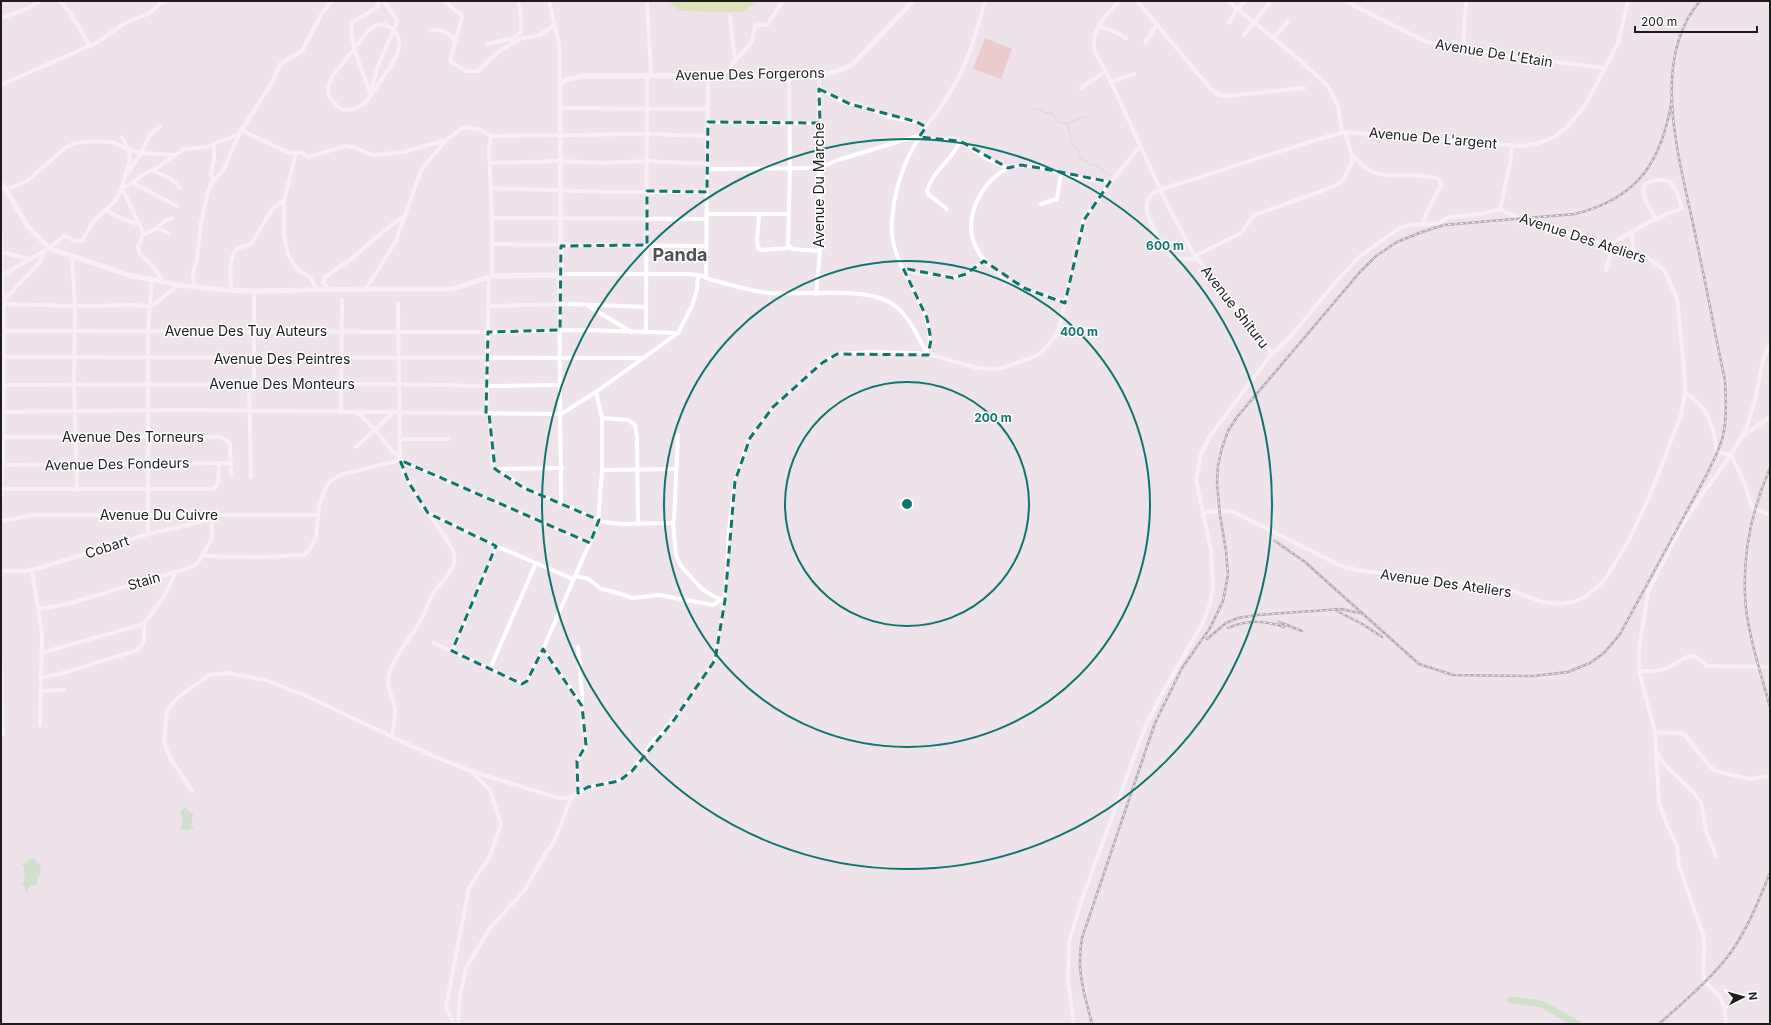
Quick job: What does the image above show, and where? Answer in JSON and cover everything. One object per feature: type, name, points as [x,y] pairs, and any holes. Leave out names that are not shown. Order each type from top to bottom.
[{"type":"street","points":[[1,18],[26,9],[40,1]]},
{"type":"street","points":[[60,1],[71,14],[90,46]]},
{"type":"street","points":[[1,85],[90,46],[105,38],[125,22],[145,15],[160,4],[168,1]]},
{"type":"street","points":[[194,287],[193,272],[197,259],[202,215],[208,191],[224,169],[240,132],[273,81],[280,64],[302,51],[322,13],[332,1]]},
{"type":"street","points":[[371,94],[354,49],[351,25],[356,20],[376,8],[380,1]]},
{"type":"street","points":[[371,94],[375,73],[397,22],[384,1]]},
{"type":"street","points":[[444,1],[461,16],[461,22],[450,55],[450,62],[466,71],[478,71],[497,53],[510,44],[520,39],[539,35],[555,25]]},
{"type":"street","points":[[487,44],[512,39],[521,32],[521,15],[518,1]]},
{"type":"street","points":[[549,1],[559,44],[560,84],[561,268],[559,274],[559,305],[562,468],[561,504]]},
{"type":"street","points":[[646,332],[647,108],[649,75],[647,1]]},
{"type":"street","points":[[726,76],[734,62],[752,42],[755,26],[759,24],[767,24],[782,1]]},
{"type":"street","name":"Avenue Des Forgerons","points":[[560,84],[568,79],[582,76],[819,76],[847,68],[854,63],[913,1]]},
{"type":"street","points":[[928,355],[931,340],[927,318],[904,271],[891,235],[893,210],[902,173],[920,135],[945,101],[962,70],[985,1]]},
{"type":"street","name":"Avenue Shituru","points":[[1120,1],[1099,26],[1094,35],[1094,48],[1177,224],[1196,257],[1270,350],[1270,356],[1207,441],[1201,454],[1196,480],[1204,512]]},
{"type":"street","points":[[1137,1],[1210,88],[1219,95],[1227,96],[1304,88]]},
{"type":"street","points":[[1160,188],[1151,195],[1146,204],[1148,213],[1160,242],[1165,250],[1173,257],[1185,259],[1196,257],[1242,233],[1254,215],[1336,185],[1343,180],[1352,162],[1352,155],[1344,132],[1338,106],[1331,90],[1321,79],[1274,38],[1228,1]]},
{"type":"street","points":[[1229,23],[1237,9],[1245,1]]},
{"type":"street","points":[[1244,35],[1271,1]]},
{"type":"street","points":[[1463,50],[1466,1]]},
{"type":"street","name":"Avenue De L'argent","points":[[1160,188],[1344,132],[1512,145],[1539,143],[1551,139],[1563,131],[1586,104],[1618,43],[1628,1]]},
{"type":"street","name":"Avenue De L'Etain","points":[[1347,2],[1427,42],[1463,50],[1605,68]]},
{"type":"street","points":[[730,16],[734,62]]},
{"type":"street","points":[[1274,38],[1288,21]]},
{"type":"street","points":[[383,24],[393,29],[398,39],[398,54],[393,64],[360,107],[340,109],[329,96],[328,88],[331,78],[365,34],[376,25],[383,24]]},
{"type":"street","points":[[1145,42],[1157,25]]},
{"type":"street","points":[[1099,26],[1126,38]]},
{"type":"street","points":[[430,30],[436,29],[446,33],[451,36],[454,43]]},
{"type":"street","points":[[1081,88],[1106,71]]},
{"type":"street","points":[[1110,82],[1134,74]]},
{"type":"street","points":[[789,76],[789,248]]},
{"type":"street","name":"Avenue Du Marche","points":[[816,294],[820,251],[819,76]]},
{"type":"street","points":[[706,278],[705,246],[708,169],[708,77]]},
{"type":"street","points":[[819,89],[846,103],[863,106],[889,117],[918,122],[926,127]]},
{"type":"street","points":[[560,108],[708,109]]},
{"type":"street","points":[[708,122],[820,123]]},
{"type":"street","points":[[125,179],[142,153],[150,135],[160,126]]},
{"type":"street","points":[[366,289],[396,241],[421,170],[446,140],[464,127],[481,130],[491,136],[647,134],[708,136]]},
{"type":"street","points":[[122,188],[133,183],[142,175],[184,149],[207,147],[240,132],[285,150],[296,153],[300,152],[309,157],[345,146],[353,147],[373,155],[383,155],[418,148],[446,140]]},
{"type":"street","points":[[708,169],[819,168],[838,160],[920,135],[936,139],[952,138],[960,141],[987,159],[1008,168]]},
{"type":"street","points":[[491,136],[489,150],[492,244],[487,386],[488,414],[493,464],[495,469],[498,469],[524,488],[610,524],[673,523]]},
{"type":"street","points":[[2,276],[47,249],[64,236],[75,241],[82,241],[94,222],[117,197],[122,188],[130,160],[122,137]]},
{"type":"street","points":[[174,155],[142,153],[127,149],[113,142],[94,141],[75,143],[65,148],[27,181],[3,186],[28,227],[47,249],[128,275],[162,282],[194,287],[254,291],[329,289],[452,289],[490,276],[559,274],[698,275],[764,292],[867,294],[885,300],[898,308],[907,317],[928,355]]},
{"type":"street","points":[[947,209],[929,195],[927,191],[935,175],[953,153],[960,141]]},
{"type":"street","points":[[214,144],[214,158],[211,174],[214,181]]},
{"type":"street","name":"Avenue Des Ateliers","points":[[1204,512],[1229,511],[1241,515],[1343,567],[1363,571],[1498,587],[1542,602],[1558,604],[1573,602],[1585,597],[1604,582],[1628,542],[1666,455],[1681,415],[1685,393],[1677,299],[1665,271],[1656,262],[1646,256],[1607,246],[1517,218],[1501,209],[1512,145]]},
{"type":"street","points":[[192,791],[169,756],[164,742],[167,711],[176,700],[209,675],[227,673],[265,680],[302,694],[435,757],[471,771],[558,798],[567,798],[588,787],[619,781],[628,774],[654,740],[664,731],[682,709],[714,660],[723,600],[733,493],[742,457],[750,438],[769,413],[787,394],[802,383],[822,363],[837,354],[881,352],[928,355],[988,370],[1004,368],[1031,358],[1045,350],[1059,329],[1084,220],[1110,182],[1140,146]]},
{"type":"street","points":[[296,153],[284,201],[284,235],[288,255],[298,270],[310,277],[317,290]]},
{"type":"street","points":[[1352,155],[1372,172],[1382,174],[1422,175],[1439,179],[1440,185],[1423,224]]},
{"type":"street","points":[[490,163],[560,161],[603,163],[647,161],[708,164]]},
{"type":"street","points":[[1065,303],[1024,288],[997,273],[984,261],[976,248],[972,236],[973,213],[981,192],[994,179],[1008,168],[1021,165],[1110,182]]},
{"type":"street","points":[[152,170],[172,179],[180,188]]},
{"type":"street","points":[[1041,204],[1058,199],[1061,173]]},
{"type":"street","points":[[1606,270],[1610,256],[1607,246],[1656,218],[1682,208],[1672,182],[1667,180],[1651,181],[1645,184],[1643,188],[1644,196],[1656,218]]},
{"type":"street","points":[[133,183],[177,206]]},
{"type":"street","points":[[122,188],[143,235]]},
{"type":"street","points":[[491,188],[560,191],[707,192]]},
{"type":"street","points":[[231,290],[230,269],[235,252],[238,248],[251,244],[273,208],[284,201]]},
{"type":"street","points":[[1270,356],[1286,341],[1359,257],[1398,229],[1408,225],[1438,223],[1447,218],[1486,213],[1501,209]]},
{"type":"street","points":[[106,210],[122,219],[139,224]]},
{"type":"street","points":[[492,218],[647,219],[788,214]]},
{"type":"street","points":[[759,215],[756,240],[758,248],[762,250],[789,248],[820,251]]},
{"type":"street","points":[[329,289],[323,282],[325,277],[350,259],[390,225],[405,217]]},
{"type":"street","points":[[162,282],[154,267],[140,254],[138,247],[143,235],[172,218]]},
{"type":"street","points":[[157,228],[170,233]]},
{"type":"street","points":[[1,232],[3,331],[1,500]]},
{"type":"street","points":[[1632,232],[1634,252]]},
{"type":"street","points":[[492,244],[561,246],[705,246]]},
{"type":"street","points":[[2,303],[40,262],[47,249]]},
{"type":"street","points":[[1,252],[30,259]]},
{"type":"street","points":[[72,258],[75,306],[74,384],[77,490]]},
{"type":"street","points":[[904,271],[928,275],[944,275],[953,278],[966,274],[984,261]]},
{"type":"street","points":[[2,412],[149,410],[341,412],[397,411],[488,414],[561,414],[596,392],[678,333],[692,306],[697,290],[698,275]]},
{"type":"street","points":[[148,534],[148,330],[152,280]]},
{"type":"street","points":[[2,303],[75,306],[137,305],[150,307],[179,285]]},
{"type":"street","points":[[254,291],[254,384]]},
{"type":"street","points":[[341,412],[342,300]]},
{"type":"street","points":[[392,736],[395,712],[393,701],[388,690],[389,675],[403,647],[419,624],[434,592],[452,568],[455,561],[451,546],[409,483],[403,472],[400,459],[397,411],[400,358],[398,304]]},
{"type":"street","points":[[489,306],[586,305],[646,307]]},
{"type":"street","points":[[586,305],[632,332]]},
{"type":"street","name":"Avenue Des Tuy Auteurs","points":[[3,331],[148,330],[488,332],[560,330],[678,333]]},
{"type":"street","points":[[1726,1024],[1725,1013],[1720,996],[1705,981],[1703,960],[1705,944],[1704,934],[1679,866],[1676,846],[1659,803],[1655,732],[1639,671],[1639,650],[1648,592],[1680,529],[1743,436],[1755,400],[1763,360],[1770,343]]},
{"type":"street","name":"Avenue Des Peintres","points":[[2,357],[75,356],[148,359],[643,358]]},
{"type":"street","points":[[249,384],[251,477]]},
{"type":"street","name":"Avenue Des Monteurs","points":[[2,385],[560,385]]},
{"type":"street","points":[[434,642],[522,684],[525,684],[527,681],[543,649],[597,528],[602,470],[602,418],[596,392]]},
{"type":"street","points":[[1685,393],[1695,398],[1712,424],[1717,452],[1731,455]]},
{"type":"street","points":[[356,447],[397,411]]},
{"type":"street","points":[[356,412],[375,430],[400,459],[590,543]]},
{"type":"street","points":[[1743,436],[1770,417]]},
{"type":"street","points":[[602,418],[628,420],[635,425],[638,469],[638,524]]},
{"type":"street","points":[[678,436],[673,523],[676,555],[680,565],[702,589],[723,600]]},
{"type":"street","name":"Avenue Des Torneurs","points":[[2,437],[221,437],[230,443],[231,474]]},
{"type":"street","points":[[399,439],[449,439]]},
{"type":"street","points":[[1731,455],[1745,484],[1751,505],[1754,509],[1770,515]]},
{"type":"street","points":[[202,556],[263,557],[304,555],[310,550],[316,537],[318,523],[317,515],[327,485],[335,478],[400,459]]},
{"type":"street","name":"Avenue Des Fondeurs","points":[[2,465],[76,466],[148,463],[231,463]]},
{"type":"street","points":[[2,489],[213,489],[218,484],[219,463]]},
{"type":"street","points":[[498,469],[562,468]]},
{"type":"street","points":[[602,470],[676,469]]},
{"type":"street","points":[[1074,1024],[1069,1000],[1069,942],[1081,902],[1145,727],[1164,690],[1202,624],[1209,607],[1213,588],[1213,568],[1204,512]]},
{"type":"street","points":[[428,513],[496,546],[536,563],[574,578],[589,579],[601,589],[610,590],[633,598],[659,596],[713,605],[723,600]]},
{"type":"street","name":"Avenue Du Cuivre","points":[[1,521],[34,515],[212,517],[317,515]]},
{"type":"street","name":"Cobart","points":[[1,570],[32,570],[148,534],[212,517]]},
{"type":"street","name":"Stain","points":[[39,609],[67,604],[192,567],[202,556],[212,534],[212,517]]},
{"type":"street","points":[[452,651],[496,546]]},
{"type":"street","points":[[490,669],[536,563]]},
{"type":"street","points":[[32,570],[42,633],[40,725]]},
{"type":"street","points":[[40,678],[63,673],[138,650],[144,642],[144,624],[165,595],[176,572]]},
{"type":"street","points":[[41,654],[144,624]]},
{"type":"street","points":[[578,647],[582,725],[586,745],[577,761],[578,793]]},
{"type":"street","points":[[543,649],[582,706]]},
{"type":"street","points":[[1639,671],[1656,671],[1667,668],[1684,658],[1692,656],[1698,657],[1707,666],[1770,667]]},
{"type":"street","points":[[1,660],[1,706],[3,734]]},
{"type":"street","points":[[40,691],[64,690]]},
{"type":"street","points":[[1655,732],[1679,733],[1685,735],[1710,767],[1716,770],[1749,779],[1770,776]]},
{"type":"street","points":[[1657,753],[1665,765],[1694,793],[1701,803],[1706,831],[1716,856]]},
{"type":"street","points":[[454,1024],[446,1007],[469,888],[490,856],[501,824],[490,790],[471,771]]},
{"type":"street","points":[[458,1024],[460,996],[466,968],[490,928],[524,891],[545,854],[554,842],[571,798]]},
{"type":"highlighted area","points":[[819,89],[850,104],[917,122],[926,127],[919,137],[960,141],[1008,168],[1021,165],[1110,182],[1084,220],[1065,303],[1024,288],[984,261],[966,274],[953,278],[903,268],[927,318],[931,340],[928,355],[837,354],[822,363],[773,407],[750,438],[735,481],[725,600],[715,660],[674,720],[632,771],[619,781],[588,787],[578,793],[577,761],[586,745],[582,706],[543,649],[527,681],[522,684],[452,651],[496,546],[428,513],[409,483],[400,460],[590,543],[599,520],[524,488],[495,469],[489,414],[486,414],[488,332],[560,330],[561,246],[647,245],[647,191],[707,192],[708,122],[820,123]]},
{"type":"shaded area","points":[[669,1],[757,1],[743,12],[681,11]]},
{"type":"shaded area","points":[[985,38],[1012,49],[1001,79],[973,69]]},
{"type":"shaded area","points":[[185,807],[189,812],[193,813],[191,825],[194,828],[188,830],[181,829],[183,818],[180,812]]},
{"type":"shaded area","points":[[30,859],[36,859],[36,862],[40,865],[41,873],[37,880],[37,884],[30,886],[30,888],[27,889],[28,893],[21,884],[24,883],[25,875],[23,873],[25,866],[21,866]]},
{"type":"waterway","points":[[1033,109],[1041,110],[1045,113],[1051,112],[1059,123],[1067,123],[1073,146],[1078,150],[1080,158],[1087,161],[1090,165],[1095,165],[1110,175]]},
{"type":"waterway","points":[[1067,123],[1087,116]]},
{"type":"waterway","points":[[1511,1000],[1542,1004],[1577,1024]]},
{"type":"railway","points":[[1275,541],[1305,562],[1419,664],[1453,675],[1533,676],[1568,672],[1590,663],[1604,653],[1620,634],[1707,474],[1723,437],[1725,425],[1725,381],[1683,180],[1673,116],[1672,84],[1675,54],[1684,26],[1700,1]]},
{"type":"railway","points":[[1092,1024],[1080,971],[1080,950],[1082,938],[1155,723],[1182,668],[1210,628],[1223,601],[1228,575],[1217,483],[1218,465],[1228,431],[1237,417],[1360,272],[1376,256],[1397,242],[1444,225],[1575,214],[1597,207],[1616,198],[1631,187],[1644,174],[1654,158],[1662,141],[1668,121],[1672,99]]},
{"type":"railway","points":[[1770,468],[1759,498],[1750,530],[1745,579],[1748,622],[1754,651],[1770,707]]},
{"type":"railway","points":[[1207,639],[1226,623],[1238,618],[1257,615],[1341,609],[1359,613]]},
{"type":"railway","points":[[1337,611],[1364,625],[1382,637]]},
{"type":"railway","points":[[1228,628],[1249,622],[1263,622],[1284,627]]},
{"type":"railway","points":[[1279,622],[1302,631]]},
{"type":"railway","points":[[1659,1024],[1693,994],[1725,960],[1739,940],[1761,896],[1770,873]]},
{"type":"district","name":"Panda","points":[[680,255]]}]
